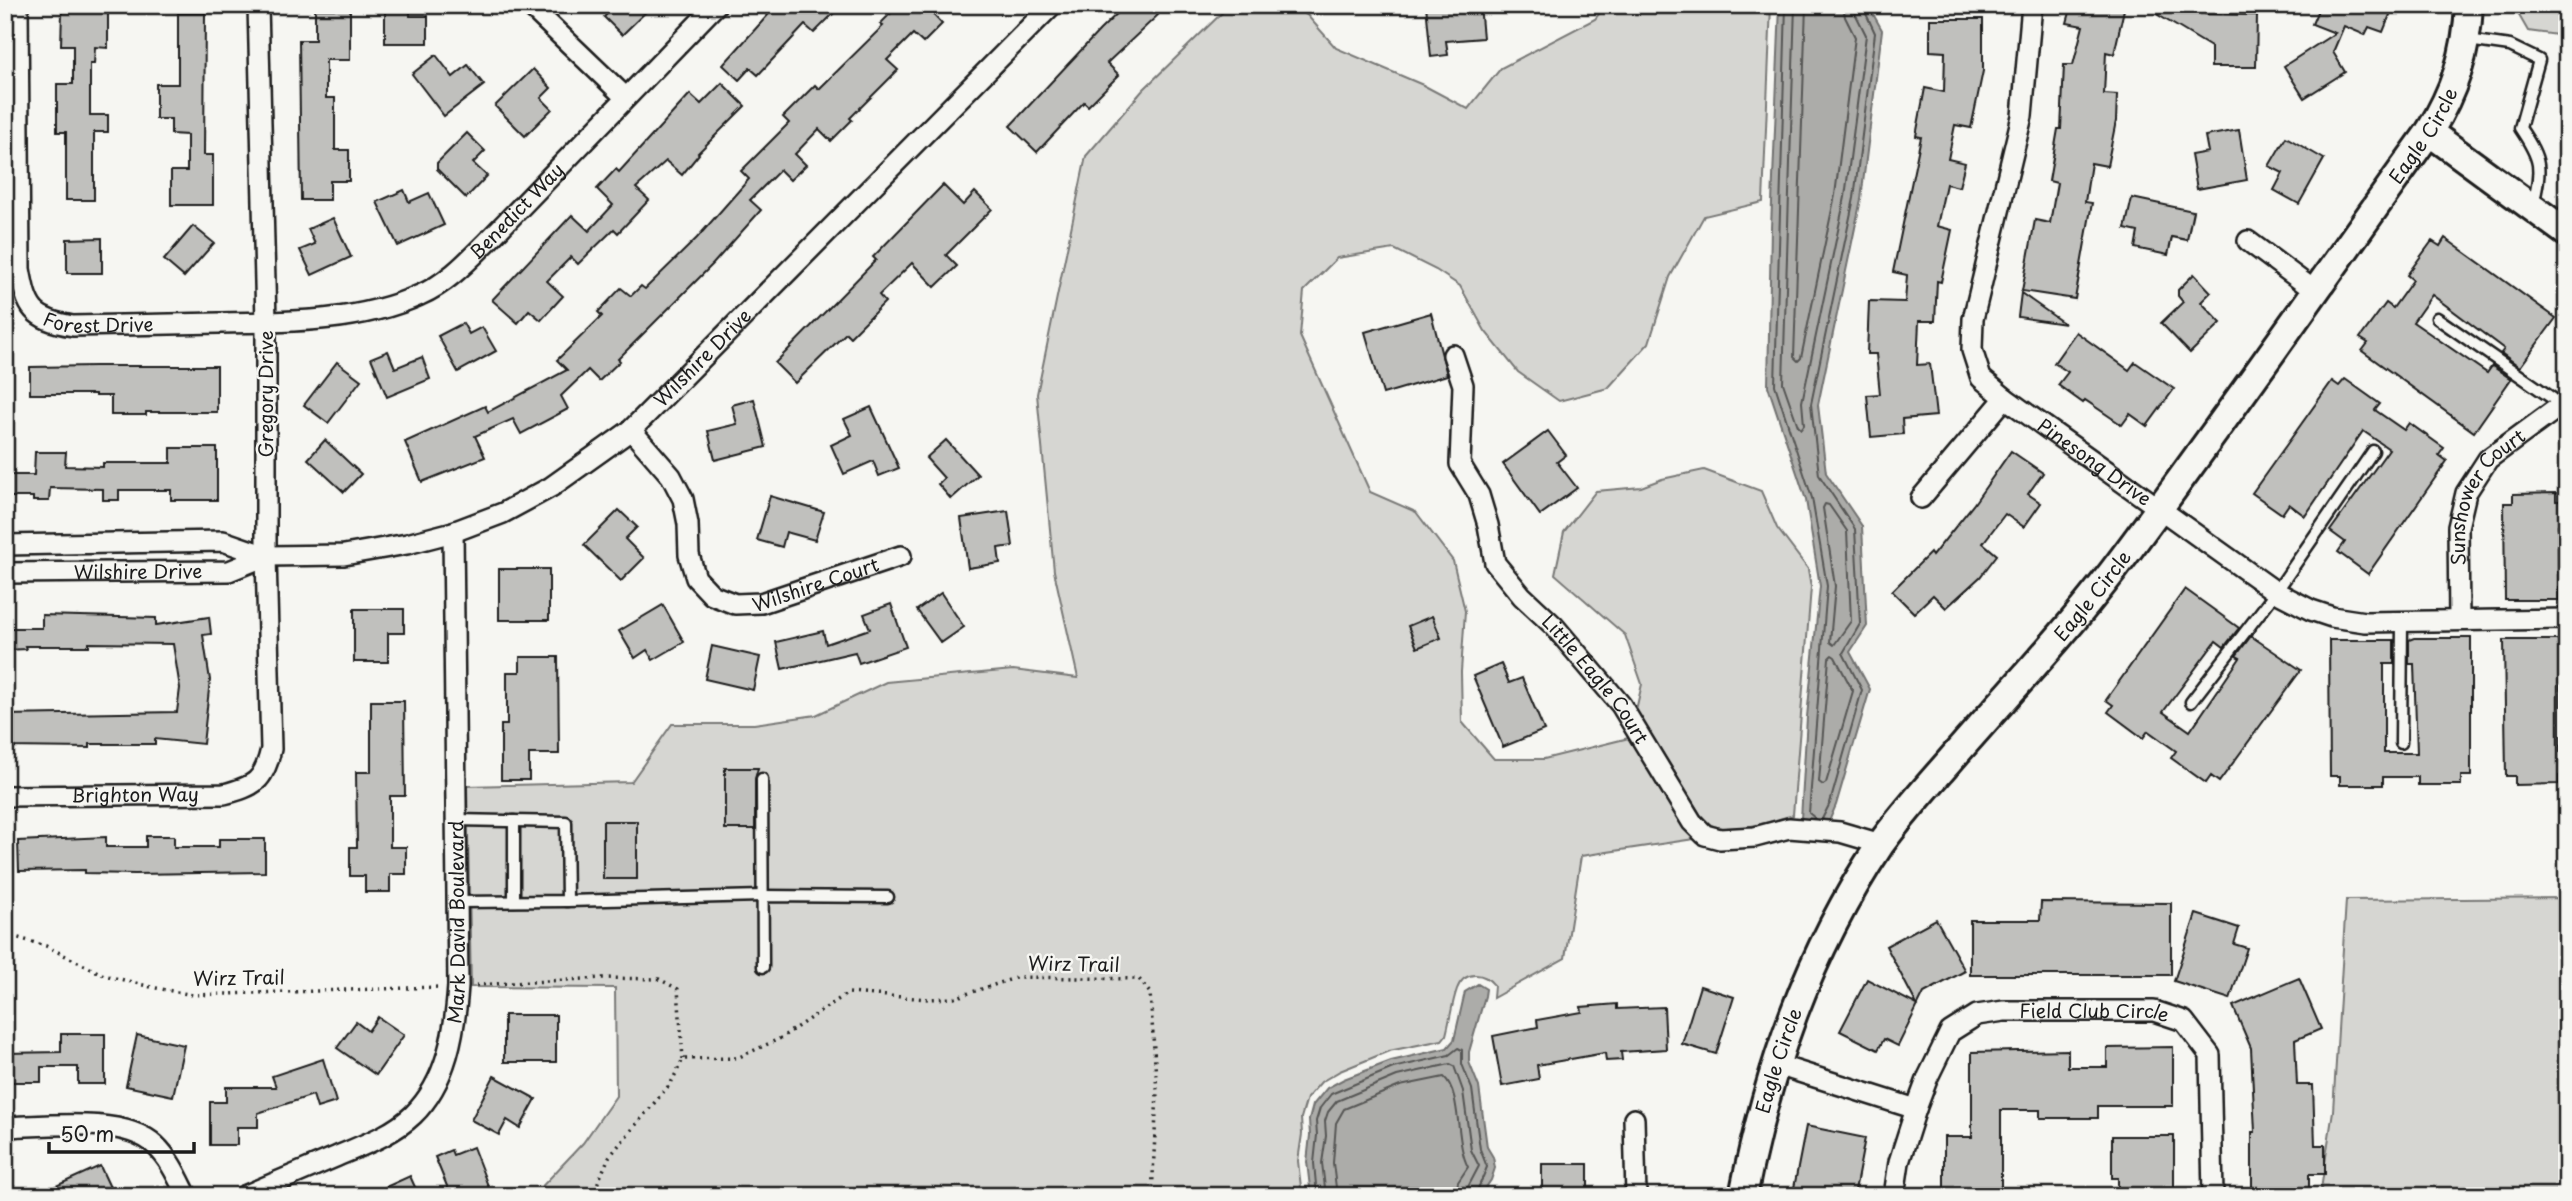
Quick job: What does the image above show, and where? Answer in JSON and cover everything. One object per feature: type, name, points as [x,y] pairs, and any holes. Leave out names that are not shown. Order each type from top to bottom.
[{"type":"street","name":"Forest Drive","points":[[18,5],[20,269],[24,292],[35,312],[47,322],[73,326],[265,323]]},
{"type":"street","name":"Gregory Drive","points":[[258,5],[271,749],[260,780]]},
{"type":"street","points":[[530,5],[625,97]]},
{"type":"street","name":"Benedict Way","points":[[265,323],[383,309],[422,294],[457,271],[716,5]]},
{"type":"street","name":"Wilshire Drive","points":[[5,545],[223,541],[266,556],[344,555],[407,544],[453,532],[503,513],[551,487],[631,430],[1052,5]]},
{"type":"street","name":"Pinesong Drive","points":[[2032,5],[2022,116],[1973,319],[1972,350],[1981,378],[2276,592],[2311,610],[2332,617],[2365,622],[2567,619]]},
{"type":"street","name":"Eagle Circle","points":[[1743,1196],[1752,1147],[1774,1064],[1799,996],[1828,931],[1881,844],[1918,797],[2088,601],[2429,132],[2448,102],[2466,40],[2469,5]]},
{"type":"street","points":[[2429,132],[2567,233]]},
{"type":"street","points":[[2248,240],[2315,291]]},
{"type":"street","name":"Little Eagle Court","points":[[1453,355],[1464,386],[1460,464],[1479,495],[1495,563],[1622,705],[1692,822],[1705,835],[1720,839],[1755,837],[1790,828],[1840,832],[1881,844]]},
{"type":"street","points":[[1921,498],[2005,398]]},
{"type":"street","name":"Sunshower Court","points":[[2459,620],[2458,527],[2466,493],[2488,459],[2564,403]]},
{"type":"street","name":"Wilshire Court","points":[[631,430],[671,476],[683,499],[688,524],[689,555],[695,578],[712,595],[735,604],[761,603],[901,556]]},
{"type":"street","name":"Mark David Boulevard","points":[[244,1196],[379,1139],[413,1115],[432,1090],[456,1027],[458,986],[453,532]]},
{"type":"street","name":"Wilshire Drive","points":[[5,573],[229,571],[266,556]]},
{"type":"street","name":"Brighton Way","points":[[5,796],[224,794],[260,780]]},
{"type":"street","name":"Field Club Circle","points":[[1894,1196],[1899,1162],[1916,1109],[1950,1032],[1978,1015],[2004,1011],[2154,1011],[2184,1021],[2210,1055],[2213,1196]]},
{"type":"street","points":[[1774,1064],[1916,1109]]},
{"type":"street","points":[[1634,1119],[1636,1196]]},
{"type":"street","points":[[5,1127],[104,1126],[132,1132],[154,1143],[170,1162],[187,1196]]},
{"type":"lane","points":[[2466,40],[2510,46],[2539,60],[2520,128],[2532,146],[2541,172],[2533,207]]},
{"type":"lane","points":[[2437,318],[2564,403]]},
{"type":"lane","points":[[2191,702],[2276,592],[2373,451]]},
{"type":"lane","points":[[2401,743],[2402,621]]},
{"type":"lane","points":[[762,779],[763,967]]},
{"type":"lane","points":[[456,820],[566,822],[567,901]]},
{"type":"lane","points":[[514,821],[514,901]]},
{"type":"lane","points":[[457,902],[762,896],[888,897]]},
{"type":"path","name":"Wirz Trail","points":[[5,934],[46,946],[104,975],[150,988],[193,995],[442,987]]},
{"type":"path","name":"Wirz Trail","points":[[683,1059],[737,1058],[779,1040],[848,993],[929,999],[954,998],[1018,977],[1139,979],[1150,993],[1157,1092],[1152,1196]]},
{"type":"path","points":[[472,986],[602,978],[659,979],[678,989],[683,1059],[671,1083],[609,1157],[592,1196]]},
{"type":"shaded area","points":[[1230,5],[1287,5],[1307,15],[1336,48],[1423,85],[1468,109],[1501,68],[1595,19],[1606,5],[1771,5],[1763,202],[1704,216],[1670,277],[1649,343],[1608,388],[1559,401],[1518,372],[1485,331],[1460,286],[1436,270],[1394,249],[1337,258],[1304,291],[1300,336],[1370,492],[1416,512],[1453,561],[1465,611],[1461,672],[1462,722],[1494,759],[1544,759],[1629,738],[1684,828],[1694,839],[1581,856],[1565,958],[1493,998],[1494,985],[1490,980],[1479,975],[1469,976],[1457,989],[1446,1035],[1442,1040],[1389,1051],[1340,1071],[1321,1082],[1307,1098],[1301,1118],[1302,1134],[1298,1161],[1302,1196],[533,1196],[583,1143],[616,1096],[615,988],[471,987],[467,786],[631,782],[672,724],[754,724],[816,715],[886,682],[1013,670],[1078,678],[1054,571],[1037,394],[1086,156],[1143,90]]},
{"type":"shaded area","points":[[2513,5],[2567,5],[2567,25],[2557,35],[2528,31]]},
{"type":"shaded area","points":[[1704,470],[1761,491],[1777,528],[1808,569],[1811,587],[1793,815],[1741,828],[1711,825],[1700,814],[1636,710],[1642,684],[1625,635],[1555,574],[1564,532],[1596,491],[1641,487],[1662,479]]},
{"type":"shaded area","points":[[2567,898],[2567,1196],[2320,1196],[2333,1111],[2346,900]]},
{"type":"water","points":[[1780,5],[1868,5],[1882,30],[1861,199],[1818,405],[1826,473],[1862,526],[1867,626],[1850,652],[1870,689],[1836,805],[1825,831],[1801,819],[1807,717],[1820,586],[1806,500],[1768,386]]},
{"type":"water","points":[[1478,984],[1486,989],[1469,1052],[1469,1062],[1479,1087],[1487,1147],[1495,1168],[1491,1180],[1480,1196],[1311,1196],[1307,1162],[1309,1120],[1313,1105],[1327,1088],[1344,1079],[1391,1061],[1447,1048],[1454,1040],[1465,992]]},
{"type":"building","points":[[385,5],[410,5],[410,16],[428,16],[428,43],[385,43]]},
{"type":"building","points":[[616,5],[653,5],[622,35],[604,17]]},
{"type":"building","points":[[774,5],[842,5],[814,33],[805,25],[758,75],[750,68],[739,80],[723,65]]},
{"type":"building","points":[[899,5],[924,5],[942,24],[923,43],[913,34],[887,60],[898,70],[831,141],[819,129],[795,154],[806,165],[790,180],[780,170],[750,200],[761,210],[713,264],[618,359],[620,361],[599,381],[588,370],[561,396],[568,409],[521,434],[513,419],[475,436],[485,457],[422,482],[405,442],[485,406],[488,412],[567,370],[557,360],[602,316],[598,312],[621,288],[631,296],[641,286],[645,289],[697,238],[749,179],[741,171],[789,123],[783,117],[815,85],[819,89],[883,26],[880,24]]},
{"type":"building","points":[[1126,5],[1150,5],[1158,15],[1107,63],[1119,75],[1088,106],[1084,102],[1037,152],[1010,126]]},
{"type":"building","points":[[1426,5],[1480,5],[1483,38],[1446,41],[1448,55],[1431,57]]},
{"type":"building","points":[[2072,5],[2125,5],[2114,54],[2106,52],[2104,94],[2117,95],[2116,121],[2107,166],[2091,163],[2085,202],[2092,203],[2075,299],[2022,291],[2035,220],[2050,223],[2057,183],[2049,181],[2058,129],[2061,129],[2064,65],[2073,65],[2083,26],[2067,23]]},
{"type":"building","points":[[2164,5],[2211,5],[2206,14],[2257,15],[2256,67],[2211,67],[2211,47],[2158,15]]},
{"type":"building","points":[[2320,5],[2394,5],[2383,32],[2369,27],[2365,35],[2344,26],[2333,52],[2345,72],[2304,98],[2284,66],[2335,33],[2312,24]]},
{"type":"building","points":[[315,9],[350,9],[350,60],[326,60],[326,98],[335,98],[335,150],[349,150],[349,181],[330,181],[330,200],[301,200],[299,40],[315,40]]},
{"type":"building","points":[[62,12],[108,12],[108,48],[95,47],[94,64],[90,64],[90,115],[108,115],[108,132],[94,132],[94,200],[66,200],[66,132],[57,132],[57,84],[73,84],[73,45],[61,45]]},
{"type":"building","points":[[178,13],[205,13],[204,155],[213,155],[213,205],[171,205],[171,171],[187,171],[187,135],[171,134],[171,119],[156,119],[156,84],[178,84]]},
{"type":"building","points":[[1930,19],[1983,19],[1983,71],[1971,128],[1955,125],[1948,159],[1965,163],[1959,187],[1946,184],[1937,226],[1952,230],[1941,282],[1937,281],[1935,321],[1919,321],[1917,365],[1930,364],[1936,416],[1902,419],[1903,434],[1871,437],[1867,395],[1880,394],[1876,354],[1867,354],[1869,301],[1905,302],[1907,275],[1893,272],[1921,137],[1916,136],[1925,88],[1944,92],[1945,52],[1930,51]]},
{"type":"building","points":[[436,55],[453,77],[468,65],[484,85],[444,116],[412,74]]},
{"type":"building","points":[[533,69],[551,88],[541,98],[552,109],[525,136],[495,106]]},
{"type":"building","points":[[722,83],[745,106],[698,153],[682,175],[666,161],[636,188],[649,200],[618,233],[614,229],[578,264],[571,257],[547,281],[563,296],[541,320],[529,310],[518,323],[492,300],[572,215],[589,231],[613,205],[597,189],[616,169],[619,172],[690,94],[701,104]]},
{"type":"building","points":[[2239,130],[2247,180],[2197,189],[2191,155],[2208,152],[2205,136]]},
{"type":"building","points":[[467,133],[485,151],[473,163],[487,176],[466,198],[437,169],[437,163]]},
{"type":"building","points":[[2286,137],[2324,159],[2299,204],[2274,190],[2283,173],[2269,166]]},
{"type":"building","points":[[943,185],[963,205],[975,192],[992,209],[946,255],[957,266],[935,287],[912,263],[879,295],[885,302],[850,337],[846,333],[795,383],[775,363],[876,260],[873,257]]},
{"type":"building","points":[[404,190],[409,202],[429,193],[444,225],[398,246],[377,202]]},
{"type":"building","points":[[2132,198],[2193,211],[2187,240],[2172,237],[2168,255],[2135,248],[2138,232],[2125,229]]},
{"type":"building","points":[[333,218],[351,257],[312,275],[300,250],[315,244],[308,229]]},
{"type":"building","points":[[193,226],[214,243],[184,277],[164,260]]},
{"type":"building","points":[[102,238],[102,273],[67,273],[67,239]]},
{"type":"building","points":[[2445,238],[2556,318],[2520,367],[2501,353],[2504,349],[2432,295],[2413,322],[2487,373],[2492,366],[2511,379],[2474,432],[2362,351],[2368,343],[2360,338],[2386,303],[2393,308],[2413,280],[2407,275],[2432,241],[2440,246]]},
{"type":"building","points":[[2194,274],[2211,292],[2201,302],[2221,323],[2190,353],[2161,323],[2183,302],[2178,296],[2178,290]]},
{"type":"building","points":[[2021,293],[2065,324],[2018,317]]},
{"type":"building","points":[[1431,313],[1447,375],[1383,394],[1365,332]]},
{"type":"building","points":[[463,323],[469,334],[482,327],[496,351],[458,372],[438,336]]},
{"type":"building","points":[[2076,332],[2129,370],[2135,362],[2174,389],[2147,426],[2130,414],[2122,425],[2058,385],[2068,372],[2054,363]]},
{"type":"building","points":[[388,351],[395,368],[422,357],[430,379],[387,397],[371,358]]},
{"type":"building","points":[[337,362],[361,380],[328,423],[304,405]]},
{"type":"building","points":[[217,366],[217,412],[111,415],[111,396],[30,394],[30,367]]},
{"type":"building","points":[[2345,379],[2380,404],[2375,410],[2404,430],[2409,423],[2444,448],[2439,455],[2447,461],[2368,574],[2338,552],[2345,542],[2330,531],[2389,449],[2363,431],[2305,516],[2289,504],[2282,514],[2252,493],[2332,381],[2339,386]]},
{"type":"building","points":[[754,399],[766,447],[715,460],[708,431],[737,424],[732,405]]},
{"type":"building","points":[[871,407],[899,468],[879,476],[873,461],[844,474],[831,445],[852,435],[844,419]]},
{"type":"building","points":[[1548,431],[1566,455],[1557,462],[1577,488],[1540,515],[1503,464]]},
{"type":"building","points":[[325,440],[361,474],[344,492],[308,459]]},
{"type":"building","points":[[946,440],[978,475],[951,499],[938,484],[944,478],[926,458]]},
{"type":"building","points":[[171,448],[217,448],[217,500],[171,500],[171,490],[119,490],[119,500],[103,500],[103,489],[50,488],[49,501],[33,501],[33,497],[5,497],[5,475],[34,475],[35,452],[66,452],[65,466],[103,467],[103,463],[171,463]]},
{"type":"building","points":[[2011,451],[2043,473],[2028,494],[2041,503],[2024,527],[2005,514],[1983,543],[1997,555],[1980,577],[1946,608],[1933,595],[1914,613],[1892,591],[1930,553],[1932,556],[1973,505]]},
{"type":"building","points":[[2556,493],[2556,501],[2567,501],[2567,525],[2558,525],[2559,600],[2505,600],[2504,503],[2513,503],[2513,494]]},
{"type":"building","points":[[770,496],[824,512],[815,540],[786,532],[782,547],[757,540]]},
{"type":"building","points":[[619,510],[637,527],[625,539],[644,558],[621,581],[584,545]]},
{"type":"building","points":[[1008,511],[1013,546],[998,548],[1000,563],[968,568],[961,518]]},
{"type":"building","points":[[499,569],[549,569],[549,620],[499,620]]},
{"type":"building","points":[[2185,589],[2239,628],[2224,647],[2216,641],[2163,712],[2190,731],[2240,658],[2236,656],[2251,636],[2301,670],[2219,782],[2211,776],[2206,783],[2171,758],[2176,751],[2148,731],[2143,738],[2108,712],[2113,705],[2106,700]]},
{"type":"building","points":[[941,593],[964,627],[941,643],[917,610]]},
{"type":"building","points":[[891,604],[906,647],[859,663],[855,652],[782,669],[776,642],[823,631],[826,644],[870,629],[864,614]]},
{"type":"building","points":[[663,605],[684,642],[653,660],[647,650],[635,658],[619,631]]},
{"type":"building","points":[[354,609],[404,609],[404,633],[388,633],[388,662],[354,662]]},
{"type":"building","points":[[42,615],[156,618],[156,625],[209,617],[211,634],[203,635],[210,680],[203,744],[155,739],[155,744],[90,744],[90,748],[5,747],[5,715],[177,712],[180,688],[173,644],[89,643],[89,646],[25,646],[26,649],[5,650],[5,628],[42,628]]},
{"type":"building","points":[[1432,616],[1441,638],[1417,648],[1408,626]]},
{"type":"building","points":[[2471,638],[2471,776],[2461,776],[2461,785],[2418,785],[2418,777],[2383,777],[2383,785],[2340,785],[2340,776],[2330,776],[2329,640],[2394,640],[2394,664],[2384,664],[2384,753],[2417,753],[2414,664],[2409,664],[2409,640]]},
{"type":"building","points":[[2504,640],[2560,640],[2560,752],[2567,752],[2567,776],[2559,776],[2559,784],[2515,785],[2515,776],[2506,776]]},
{"type":"building","points":[[712,646],[760,657],[753,690],[705,679]]},
{"type":"building","points":[[520,657],[558,657],[559,754],[529,754],[529,780],[501,780],[501,725],[507,725],[507,672],[520,672]]},
{"type":"building","points":[[1501,664],[1509,683],[1522,678],[1544,730],[1503,747],[1473,676]]},
{"type":"building","points":[[371,701],[404,701],[405,796],[390,796],[390,847],[406,847],[406,874],[390,874],[390,892],[365,892],[365,876],[350,876],[350,847],[357,847],[356,772],[371,772]]},
{"type":"building","points":[[725,768],[758,768],[755,779],[755,829],[725,829]]},
{"type":"building","points":[[603,821],[637,821],[637,879],[603,879]]},
{"type":"building","points":[[146,836],[174,836],[174,847],[219,847],[219,839],[265,839],[265,872],[135,874],[85,873],[85,870],[19,871],[18,841],[106,837],[106,847],[146,847]]},
{"type":"building","points":[[2041,902],[2171,903],[2171,975],[1970,975],[1970,920],[2040,920]]},
{"type":"building","points":[[2196,914],[2239,928],[2234,944],[2247,948],[2230,999],[2174,981]]},
{"type":"building","points":[[1936,919],[1965,971],[1924,993],[1898,1046],[1884,1039],[1878,1050],[1840,1031],[1867,979],[1917,1005],[1886,946]]},
{"type":"building","points":[[2299,978],[2321,1029],[2295,1040],[2297,1085],[2313,1085],[2315,1145],[2325,1145],[2325,1174],[2309,1174],[2309,1192],[2252,1192],[2252,1132],[2255,1132],[2251,1048],[2233,1006]]},
{"type":"building","points":[[1700,986],[1734,997],[1716,1054],[1682,1044]]},
{"type":"building","points":[[1617,1004],[1617,1009],[1664,1007],[1666,1049],[1621,1052],[1622,1060],[1606,1061],[1605,1053],[1537,1065],[1539,1079],[1502,1086],[1493,1036],[1538,1027],[1537,1020],[1582,1012],[1581,1007]]},
{"type":"building","points":[[504,1015],[556,1015],[556,1062],[504,1062]]},
{"type":"building","points":[[378,1017],[404,1035],[376,1075],[337,1048],[356,1022],[368,1031]]},
{"type":"building","points":[[61,1034],[105,1034],[105,1084],[78,1084],[78,1067],[41,1067],[41,1082],[5,1082],[5,1053],[61,1052]]},
{"type":"building","points":[[137,1035],[184,1045],[173,1096],[126,1086]]},
{"type":"building","points":[[2173,1047],[2173,1106],[2098,1106],[2098,1118],[2040,1118],[2040,1110],[2001,1110],[2001,1194],[1944,1194],[1944,1137],[1972,1137],[1972,1052],[2068,1050],[2068,1067],[2107,1067],[2107,1048]]},
{"type":"building","points":[[323,1059],[336,1102],[317,1108],[313,1095],[258,1113],[258,1127],[237,1127],[237,1145],[210,1145],[210,1102],[226,1102],[226,1087],[276,1087],[272,1076]]},
{"type":"building","points":[[494,1076],[536,1099],[520,1128],[507,1120],[499,1135],[471,1120]]},
{"type":"building","points":[[1806,1126],[1865,1138],[1854,1196],[1832,1196],[1794,1188]]},
{"type":"building","points":[[2112,1136],[2174,1136],[2174,1193],[2118,1193],[2118,1178],[2112,1178]]},
{"type":"building","points":[[473,1147],[490,1191],[480,1196],[451,1196],[435,1157],[451,1150],[453,1155]]},
{"type":"building","points":[[1542,1164],[1588,1164],[1588,1196],[1542,1196]]},
{"type":"building","points":[[100,1166],[114,1196],[34,1196]]},
{"type":"building","points":[[410,1176],[419,1196],[366,1196]]}]
